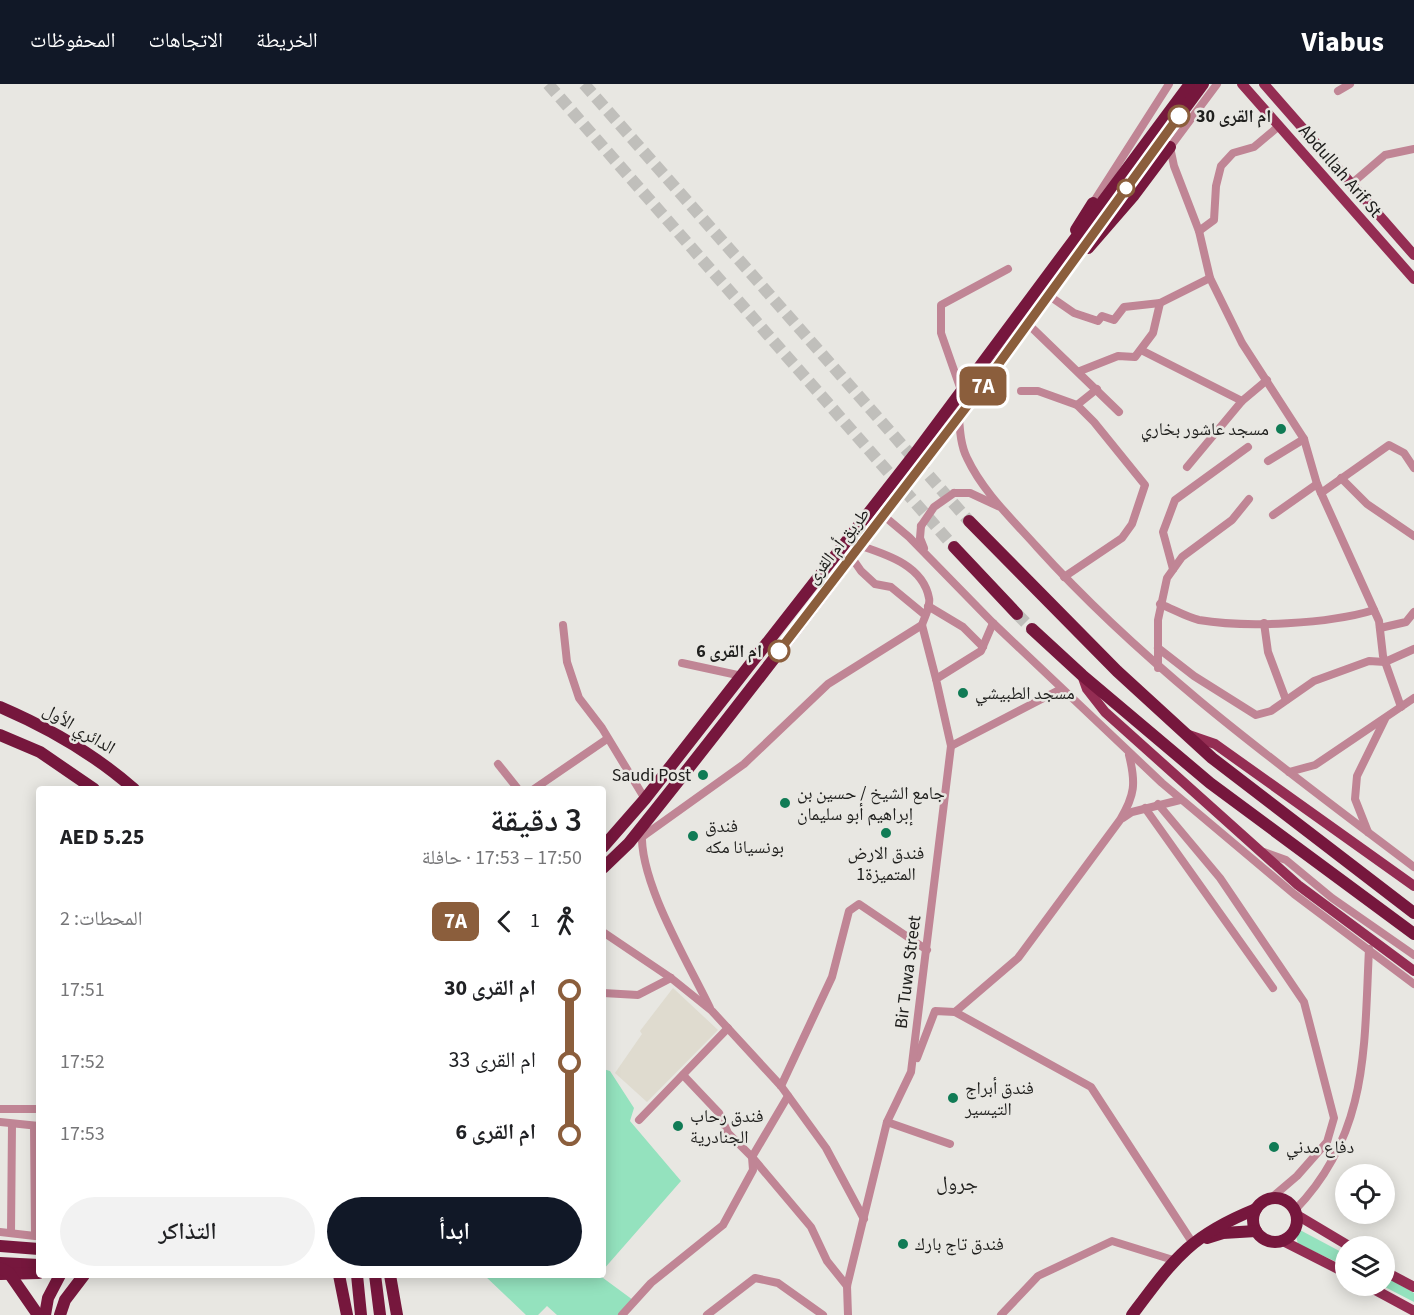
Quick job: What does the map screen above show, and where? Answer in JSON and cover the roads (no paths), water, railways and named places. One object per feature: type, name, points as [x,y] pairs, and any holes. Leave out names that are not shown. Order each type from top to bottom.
[{"type":"highway","points":[[1085,234],[1190,84]]},
{"type":"highway","points":[[1085,234],[1211,86]]},
{"type":"highway","points":[[1046,291],[1134,195],[1174,142]]},
{"type":"highway","points":[[1046,291],[1093,203]]},
{"type":"highway","name":"طريق أم القرى","points":[[606,844],[645,800],[962,393],[1046,291],[1085,234]]},
{"type":"highway","name":"طريق أم القرى","points":[[606,865],[642,831],[852,558],[1028,324],[1046,291]]},
{"type":"highway","points":[[969,521],[1014,570],[1117,671],[1186,734],[1273,807],[1414,913]]},
{"type":"highway","points":[[954,547],[1017,614]]},
{"type":"highway","points":[[1032,629],[1082,675],[1210,783],[1414,934]]},
{"type":"highway","name":"الدائري الأول","points":[[0,707],[38,724],[93,755],[130,786]]},
{"type":"highway","points":[[0,735],[40,752],[90,786]]},
{"type":"highway","points":[[642,831],[645,800]]},
{"type":"highway","points":[[1132,1315],[1173,1260],[1192,1242],[1227,1221],[1257,1209],[1269,1200],[1284,1200],[1296,1212],[1296,1227],[1283,1241],[1271,1242],[1256,1231],[1253,1220],[1257,1209]]},
{"type":"highway","points":[[1192,1242],[1223,1233],[1256,1231]]},
{"type":"highway","points":[[0,1246],[36,1249]]},
{"type":"highway","points":[[0,1265],[36,1265]]},
{"type":"highway","points":[[0,1265],[9,1273],[38,1315]]},
{"type":"highway","points":[[0,1274],[36,1274]]},
{"type":"highway","points":[[45,1315],[48,1298],[58,1278]]},
{"type":"highway","points":[[60,1315],[65,1300],[82,1278]]},
{"type":"highway","points":[[340,1278],[347,1315]]},
{"type":"highway","points":[[357,1278],[362,1315]]},
{"type":"highway","points":[[375,1278],[380,1315]]},
{"type":"highway","points":[[390,1278],[397,1315]]},
{"type":"main road","name":"Abdullah Arif St","points":[[1242,86],[1414,279]]},
{"type":"main road","points":[[1268,86],[1350,185],[1414,255]]},
{"type":"main road","points":[[1082,675],[1087,689],[1105,712],[1255,849],[1298,885],[1414,971]]},
{"type":"main road","points":[[1186,734],[1215,744],[1414,886]]},
{"type":"main road","points":[[1296,1212],[1335,1237]]},
{"type":"main road","points":[[1283,1241],[1335,1267]]},
{"type":"main road","points":[[1395,1277],[1414,1287]]},
{"type":"main road","points":[[1386,1296],[1414,1311]]},
{"type":"street","points":[[1093,203],[1169,84]]},
{"type":"street","points":[[1174,142],[1211,86],[1226,84]]},
{"type":"street","points":[[1338,91],[1350,84]]},
{"type":"street","points":[[1146,117],[1158,111],[1166,111],[1177,123],[1174,166],[1199,231],[1210,278],[1242,343],[1304,439],[1317,484],[1374,610],[1380,628],[1385,662],[1401,707]]},
{"type":"street","points":[[1199,231],[1214,220],[1216,186],[1221,166],[1233,153],[1254,147],[1279,126]]},
{"type":"street","points":[[1350,185],[1385,155],[1414,149]]},
{"type":"street","points":[[962,393],[941,333],[941,305],[955,300],[1008,269]]},
{"type":"street","points":[[1046,291],[1074,313],[1098,321],[1102,316],[1114,320],[1124,307],[1160,303],[1210,278]]},
{"type":"street","points":[[1080,371],[1118,356],[1136,357],[1153,333],[1160,303]]},
{"type":"street","points":[[1028,324],[1080,371],[1119,412]]},
{"type":"street","points":[[1141,350],[1242,401]]},
{"type":"street","points":[[1187,467],[1242,401],[1267,380]]},
{"type":"street","points":[[1077,405],[1097,389]]},
{"type":"street","points":[[1021,391],[1038,391],[1077,405],[1094,422],[1145,485],[1132,524],[1122,538],[1064,577]]},
{"type":"street","points":[[959,418],[966,456],[982,484],[1064,577],[1158,668],[1414,867]]},
{"type":"street","points":[[1268,461],[1304,439]]},
{"type":"street","points":[[1321,493],[1389,445],[1404,453],[1414,468]]},
{"type":"street","points":[[1173,569],[1163,532],[1175,500],[1248,447]]},
{"type":"street","points":[[1341,478],[1367,504],[1414,536]]},
{"type":"street","points":[[1273,515],[1317,484]]},
{"type":"street","points":[[930,558],[920,538],[921,526],[934,507],[954,493],[970,493],[1003,509]]},
{"type":"street","points":[[1158,668],[1160,604],[1167,578],[1182,556],[1232,520],[1249,500]]},
{"type":"street","points":[[884,516],[930,558],[1061,689],[1180,800],[1294,894],[1414,984]]},
{"type":"street","points":[[712,1011],[656,896],[641,849],[642,831],[744,764],[828,684],[922,625],[930,600],[924,586],[904,562],[861,546]]},
{"type":"street","points":[[852,558],[861,571],[875,584],[891,587],[927,610],[963,627],[983,647]]},
{"type":"street","points":[[1160,604],[1198,620],[1264,623],[1351,617],[1374,610]]},
{"type":"street","points":[[1380,628],[1406,622],[1414,612]]},
{"type":"street","points":[[936,679],[981,651],[993,623]]},
{"type":"street","points":[[1264,623],[1268,652],[1286,700]]},
{"type":"street","points":[[563,625],[567,662],[579,698],[645,800]]},
{"type":"street","name":"Bir Tuwa Street","points":[[848,1315],[847,1286],[887,1122],[912,1072],[951,746],[922,625]]},
{"type":"street","points":[[1158,648],[1194,676],[1256,715],[1271,711],[1314,681],[1369,661],[1385,662],[1414,649]]},
{"type":"street","points":[[682,663],[742,676]]},
{"type":"street","points":[[951,746],[1061,689]]},
{"type":"street","points":[[1289,772],[1315,765],[1414,698]]},
{"type":"street","points":[[1368,832],[1355,800],[1357,776],[1386,718]]},
{"type":"street","points":[[538,786],[607,739]]},
{"type":"street","points":[[956,1012],[1018,958],[1120,820],[1130,805],[1135,780],[1129,753]]},
{"type":"street","points":[[498,764],[516,786]]},
{"type":"street","points":[[1120,820],[1145,808],[1180,800]]},
{"type":"street","points":[[1158,804],[1220,878],[1304,1002],[1334,1118],[1327,1142],[1298,1176],[1269,1200]]},
{"type":"street","points":[[1145,808],[1273,988]]},
{"type":"street","points":[[1255,849],[1286,860],[1332,898],[1414,955]]},
{"type":"street","points":[[781,1086],[832,977],[849,911],[859,903],[927,950]]},
{"type":"street","points":[[606,935],[671,978],[712,1011],[781,1086],[826,1148],[864,1219]]},
{"type":"street","points":[[1296,1212],[1318,1182],[1338,1148],[1360,1089],[1369,949]]},
{"type":"street","points":[[606,993],[638,995],[671,978]]},
{"type":"street","points":[[912,1072],[935,1011],[956,1012],[1091,1087],[1192,1242]]},
{"type":"street","points":[[639,1120],[728,1028]]},
{"type":"street","points":[[682,1075],[719,1113],[728,1133],[752,1156],[811,1227],[827,1261],[847,1286]]},
{"type":"street","points":[[622,1315],[651,1283],[723,1225],[753,1170],[752,1156],[788,1096]]},
{"type":"street","points":[[0,1109],[36,1109]]},
{"type":"street","points":[[24,1110],[24,1125]]},
{"type":"street","points":[[0,1122],[36,1126]]},
{"type":"street","points":[[887,1122],[950,1143]]},
{"type":"street","points":[[11,1233],[12,1124]]},
{"type":"street","points":[[1327,1142],[1338,1148]]},
{"type":"street","points":[[0,1232],[35,1236],[36,1181]]},
{"type":"street","points":[[1001,1315],[1038,1276],[1112,1241],[1173,1260]]},
{"type":"street","points":[[707,1315],[755,1278],[778,1283],[823,1315]]},
{"type":"tunnel","points":[[548,84],[954,547]]},
{"type":"tunnel","points":[[584,84],[969,521]]},
{"type":"tunnel","points":[[1017,614],[1032,629]]},
{"type":"place","name":"ام القرى 30","points":[[1179,116]]},
{"type":"place","name":"مسجد عاشور بخاري","points":[[1281,429]]},
{"type":"place","name":"ام القرى 6","points":[[779,651]]},
{"type":"place","name":"مسجد الطبيشي","points":[[963,693]]},
{"type":"place","name":"Saudi Post","points":[[703,775]]},
{"type":"place","name":"جامع الشيخ / حسين بن إبراهيم أبو سليمان","points":[[785,803]]},
{"type":"place","name":"فندق الارض المتميزة1","points":[[886,833]]},
{"type":"place","name":"فندق بونسيانا مكه","points":[[693,836]]},
{"type":"place","name":"فندق أبراج التيسير","points":[[953,1098]]},
{"type":"place","name":"فندق رحاب الجنادرية","points":[[678,1126]]},
{"type":"place","name":"دفاع مدني","points":[[1274,1147]]},
{"type":"place","name":"فندق تاج بارك","points":[[903,1244]]},
{"type":"district","name":"جرول","points":[[957,1184]]}]
